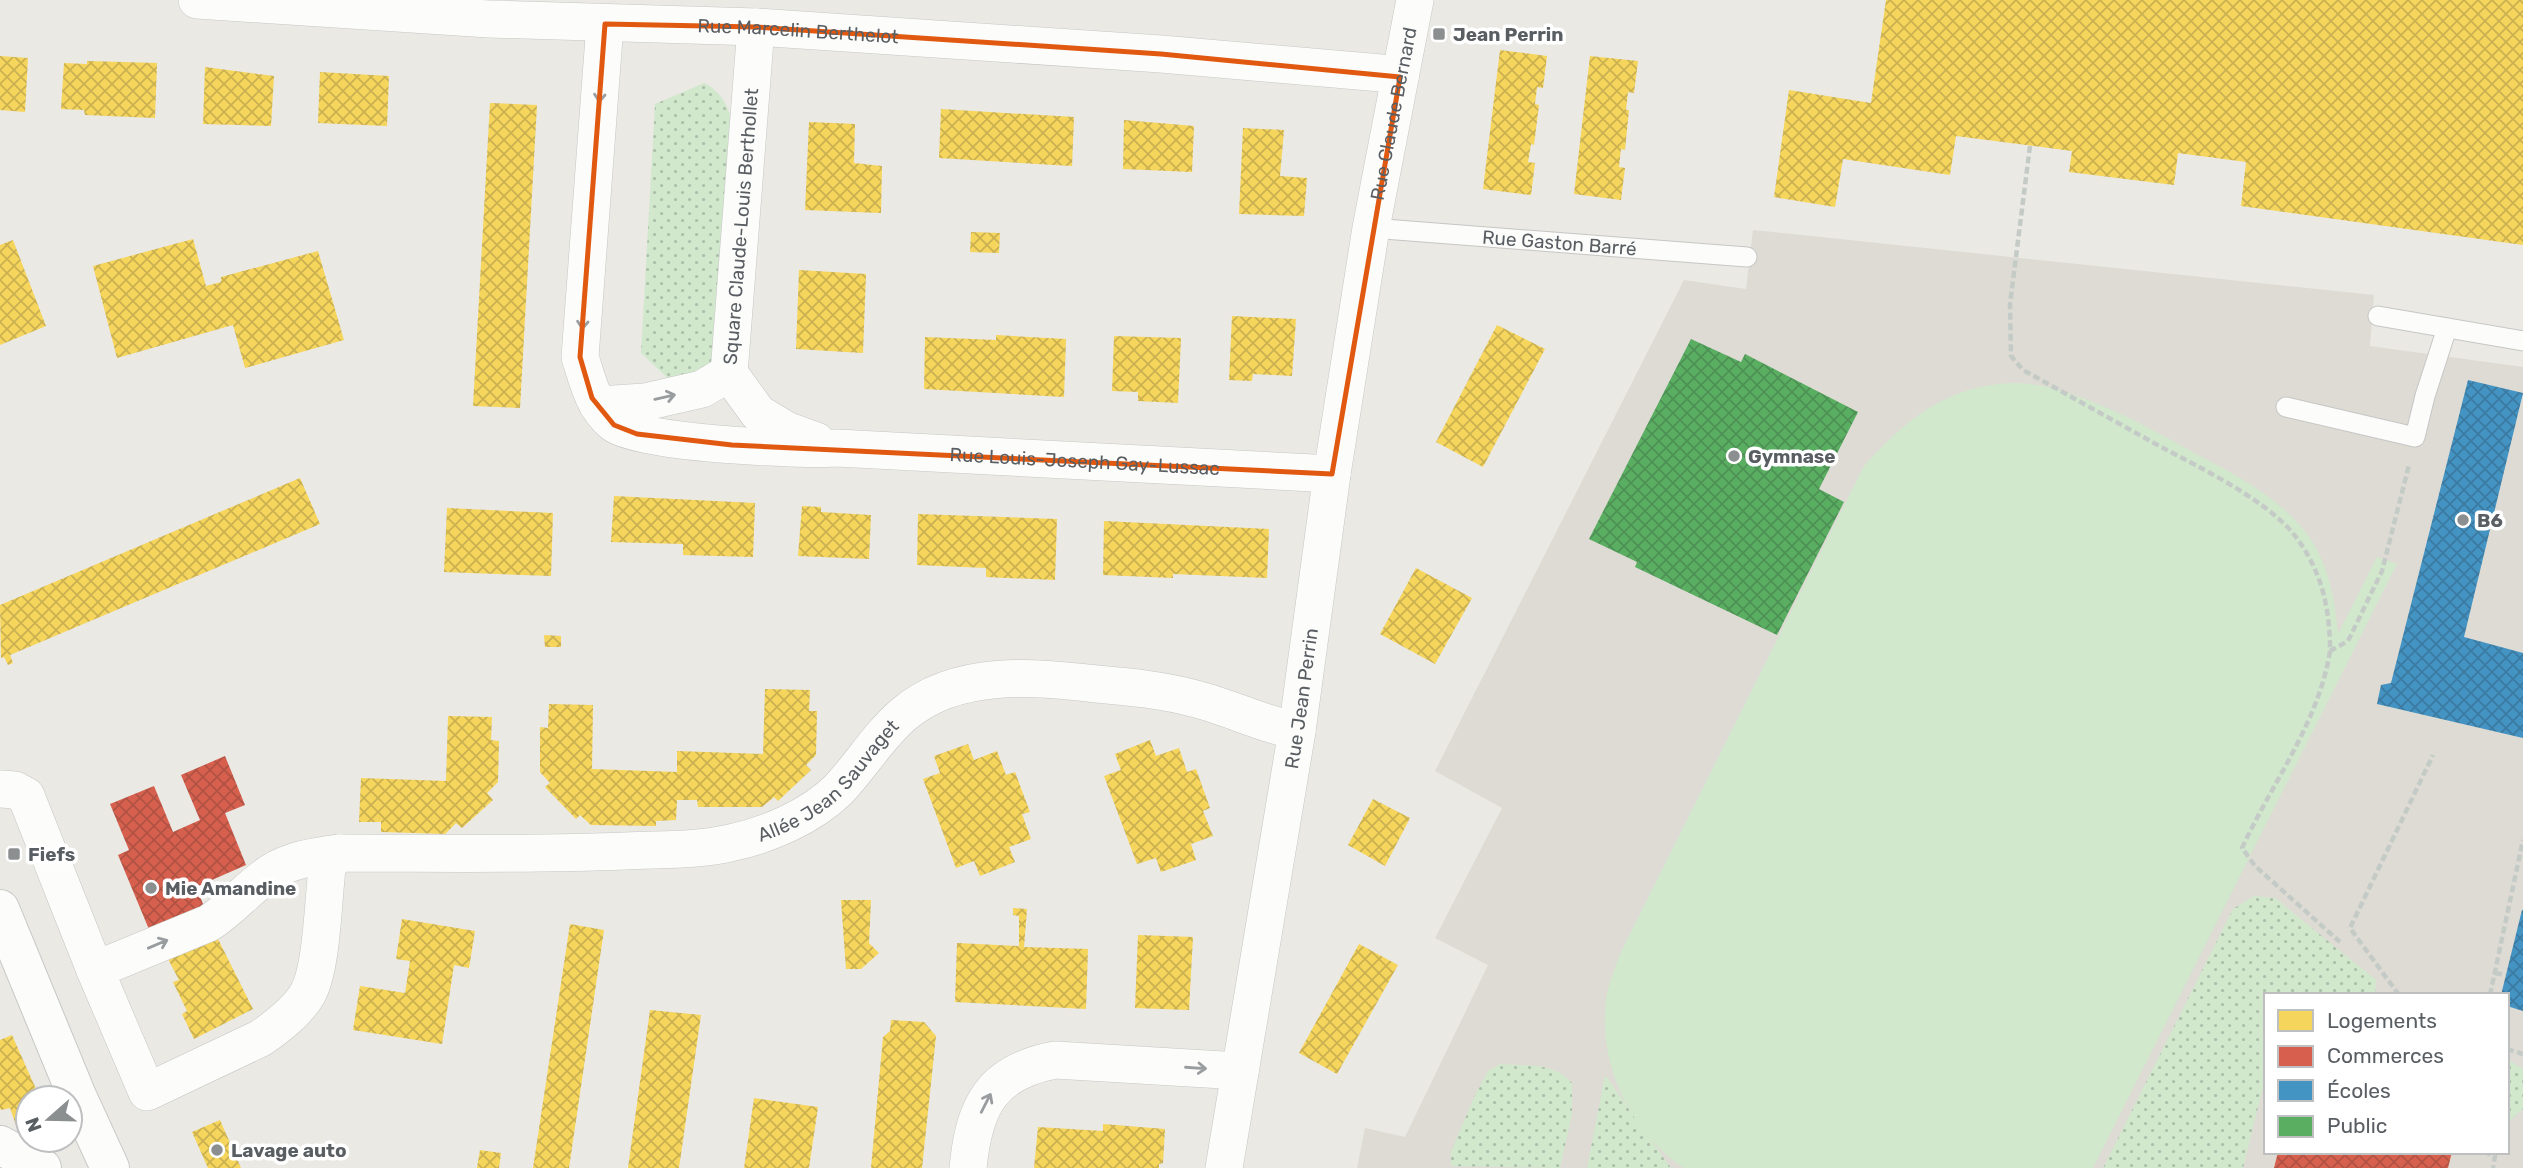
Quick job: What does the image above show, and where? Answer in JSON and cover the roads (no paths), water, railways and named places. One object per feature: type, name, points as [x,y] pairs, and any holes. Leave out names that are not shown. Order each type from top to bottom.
[{"type":"main road","points":[[0,909],[77,1096],[110,1168]]},
{"type":"main road","points":[[0,1145],[41,1168]]},
{"type":"street","name":"Rue Marcelin Berthelot","points":[[197,0],[605,24],[756,26],[1161,54],[1381,73],[1400,77]]},
{"type":"street","name":"Rue Claude Bernard","points":[[1371,228],[1415,0]]},
{"type":"street","points":[[598,405],[592,398],[580,357],[605,24]]},
{"type":"street","name":"Square Claude-Louis Berthollet","points":[[598,405],[645,402],[702,389],[729,373],[756,26]]},
{"type":"street","name":"Rue Jean Perrin","points":[[1224,1168],[1297,731],[1332,474],[1371,228]]},
{"type":"street","name":"Rue Louis-Joseph Gay-Lussac","points":[[729,373],[758,413],[788,431],[837,448]]},
{"type":"street","name":"Rue Louis-Joseph Gay-Lussac","points":[[598,405],[614,425],[636,434],[732,445],[1332,474]]},
{"type":"street","name":"Allée Jean Sauvaget","points":[[95,970],[209,923],[268,874],[286,864],[310,857],[339,853],[571,853],[730,844],[777,828],[809,812],[837,790],[905,713],[929,698],[982,681],[1047,678],[1161,690],[1201,700],[1272,726],[1297,731]]},
{"type":"street","points":[[13,793],[95,970],[147,1091],[261,1038],[278,1026],[307,996],[315,978],[327,869],[331,860],[339,853]]},
{"type":"street","points":[[968,1168],[978,1118],[993,1088],[1010,1074],[1032,1064],[1055,1059],[1240,1071]]},
{"type":"lane","name":"Rue Gaston Barré","points":[[1371,228],[1747,257]]},
{"type":"lane","points":[[2378,316],[2523,341]]},
{"type":"lane","points":[[2286,407],[2415,437],[2447,328]]},
{"type":"place","name":"Jean Perrin","points":[[1439,34]]},
{"type":"place","name":"Gymnase","points":[[1734,456]]},
{"type":"place","name":"B6","points":[[2463,520]]},
{"type":"place","name":"Fiefs","points":[[14,854]]},
{"type":"place","name":"Mie Amandine","points":[[151,888]]},
{"type":"place","name":"Lavage auto","points":[[217,1150]]}]
